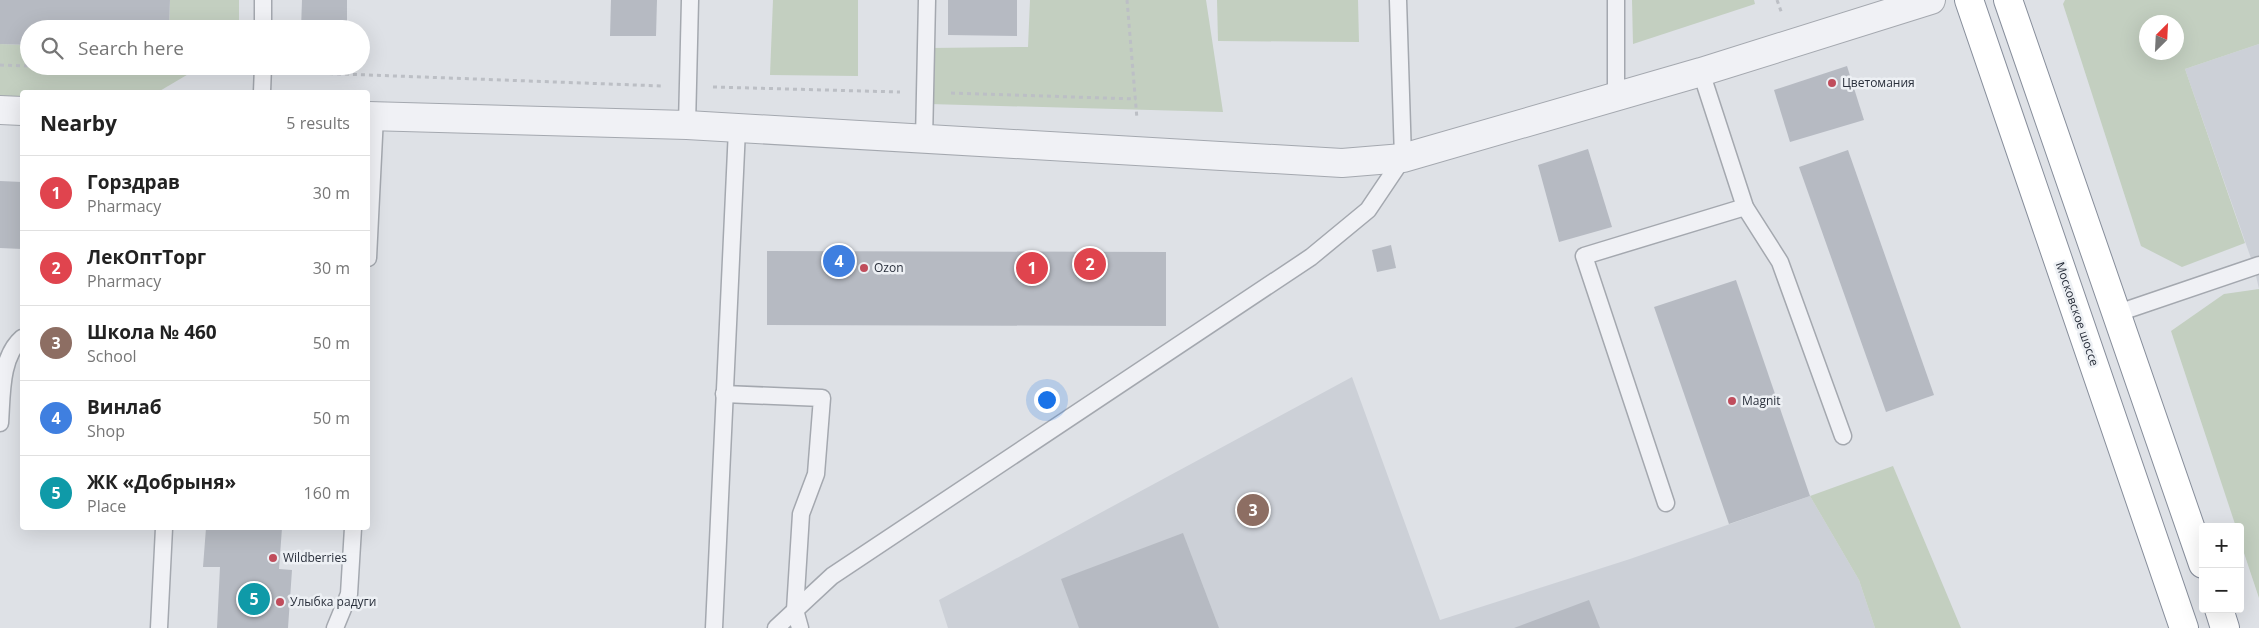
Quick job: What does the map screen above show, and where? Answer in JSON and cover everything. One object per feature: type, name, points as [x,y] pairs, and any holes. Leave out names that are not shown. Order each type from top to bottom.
[{"type":"highway","name":"Московское шоссе","points":[[1969,0],[2184,628]]},
{"type":"highway","points":[[2008,0],[2199,553]]},
{"type":"highway","points":[[2220,613],[2225,628]]},
{"type":"street","points":[[371,116],[687,125],[1342,163],[1403,158],[1701,72],[1931,0]]},
{"type":"street","points":[[0,110],[20,111]]},
{"type":"lane","points":[[263,0],[263,20]]},
{"type":"lane","points":[[687,125],[690,0]]},
{"type":"lane","points":[[924,140],[927,0]]},
{"type":"lane","points":[[776,628],[832,576],[1311,256],[1368,210],[1403,158],[1398,0]]},
{"type":"lane","points":[[1616,0],[1616,97]]},
{"type":"lane","points":[[1701,72],[1745,207],[1780,262],[1843,436]]},
{"type":"lane","points":[[262,90],[263,75]]},
{"type":"lane","points":[[370,163],[371,116]]},
{"type":"lane","points":[[714,628],[737,129]]},
{"type":"lane","points":[[1666,503],[1584,256],[1745,207]]},
{"type":"lane","points":[[2115,314],[2259,265]]},
{"type":"lane","points":[[0,423],[5,367],[14,345],[20,340]]},
{"type":"lane","points":[[724,394],[822,398],[816,474],[801,514],[795,610],[800,628]]},
{"type":"lane","points":[[159,628],[164,530]]},
{"type":"lane","points":[[335,628],[349,594],[353,530]]},
{"type":"path","points":[[1127,0],[1140,152]]},
{"type":"path","points":[[0,65],[20,66]]},
{"type":"path","points":[[370,74],[688,87],[1136,99]]},
{"type":"shaded area","points":[[2259,44],[2259,289],[2254,267],[2185,69]]},
{"type":"shaded area","points":[[1352,377],[1440,620],[1630,559],[1810,496],[1859,580],[1875,628],[948,628],[939,600]]},
{"type":"green space","points":[[170,0],[239,0],[239,20],[169,20]]},
{"type":"green space","points":[[773,0],[858,0],[858,76],[770,75]]},
{"type":"green space","points":[[1030,0],[1206,0],[1223,112],[929,104],[930,48],[1028,47]]},
{"type":"green space","points":[[1217,0],[1358,0],[1359,42],[1218,41]]},
{"type":"green space","points":[[1632,0],[1754,0],[1755,4],[1633,44]]},
{"type":"green space","points":[[2065,0],[2259,0],[2259,44],[2185,69],[2245,243],[2182,267],[2141,246],[2063,4]]},
{"type":"green space","points":[[0,44],[20,45],[20,75],[187,75],[161,90],[20,90],[20,105],[0,105]]},
{"type":"green space","points":[[2259,289],[2259,598],[2244,553],[2244,523],[2235,523],[2171,331],[2224,294]]},
{"type":"green space","points":[[1893,466],[1961,628],[1875,628],[1859,580],[1810,496]]},
{"type":"building","points":[[0,0],[170,0],[169,20],[20,20],[20,45],[0,44]]},
{"type":"building","points":[[302,0],[347,0],[347,20],[301,20]]},
{"type":"building","points":[[611,0],[657,0],[656,36],[610,36]]},
{"type":"building","points":[[948,0],[1017,0],[1017,36],[948,35]]},
{"type":"building","points":[[1847,66],[1864,120],[1790,142],[1774,90]]},
{"type":"building","points":[[1588,149],[1612,227],[1559,242],[1538,165]]},
{"type":"building","points":[[1848,150],[1934,395],[1886,412],[1799,167]]},
{"type":"building","points":[[0,181],[20,182],[20,249],[0,248]]},
{"type":"building","points":[[1391,245],[1396,268],[1377,272],[1372,250]]},
{"type":"building","points":[[767,251],[1166,252],[1166,326],[767,325]]},
{"type":"building","name":"Magnit","points":[[1736,280],[1810,496],[1729,524],[1654,307]]},
{"type":"building","points":[[206,530],[282,530],[279,569],[292,570],[288,628],[217,628],[220,567],[203,567]]},
{"type":"building","points":[[1183,533],[1219,628],[1079,628],[1061,579]]},
{"type":"building","points":[[1589,600],[1600,628],[1514,628]]},
{"type":"place","name":"Цветомания","points":[[1832,83]]},
{"type":"place","name":"Винлаб","points":[[839,261]]},
{"type":"place","name":"ЛекОптТорг","points":[[1090,264]]},
{"type":"place","name":"Ozon","points":[[864,268]]},
{"type":"place","name":"Горздрав","points":[[1032,268]]},
{"type":"place","name":"Magnit","points":[[1732,401]]},
{"type":"place","name":"Школа № 460","points":[[1253,510]]},
{"type":"place","name":"Wildberries","points":[[273,558]]},
{"type":"place","name":"ЖК «Добрыня»","points":[[254,599]]},
{"type":"place","name":"Улыбка радуги","points":[[280,602]]}]
